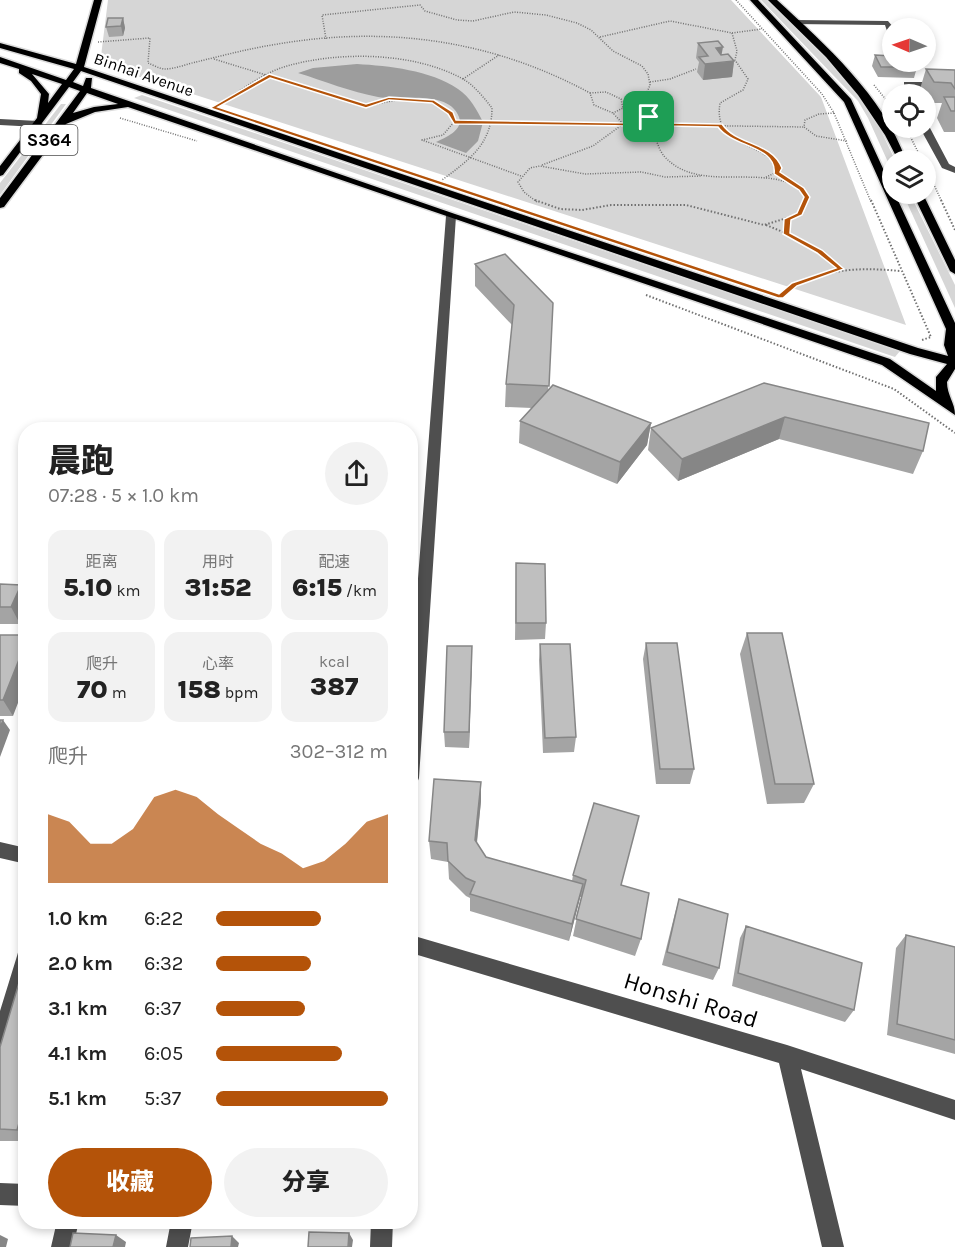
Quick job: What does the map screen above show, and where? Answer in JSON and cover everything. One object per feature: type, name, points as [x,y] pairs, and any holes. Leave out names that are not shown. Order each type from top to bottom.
[{"type":"main road","points":[[86,89],[89,78],[83,70],[98,0]]},
{"type":"main road","points":[[754,0],[848,101],[952,329],[950,345],[955,361],[945,370],[939,380],[940,392],[955,411]]},
{"type":"main road","points":[[772,0],[865,94],[882,115]]},
{"type":"main road","name":"Binhai Avenue","points":[[0,45],[83,70],[891,342],[955,361]]},
{"type":"main road","points":[[3,61],[34,79],[45,94],[44,110],[38,124]]},
{"type":"main road","name":"Binhai Avenue","points":[[3,61],[451,216],[886,362],[955,411]]},
{"type":"main road","name":"S364","points":[[0,173],[68,83],[83,70]]},
{"type":"main road","name":"S364","points":[[0,205],[86,89]]},
{"type":"main road","points":[[60,124],[79,113],[102,107],[143,109]]},
{"type":"main road","points":[[923,204],[951,255],[955,271]]},
{"type":"street","points":[[796,22],[882,23]]},
{"type":"street","points":[[936,85],[955,85]]},
{"type":"street","points":[[0,122],[38,124]]},
{"type":"street","points":[[930,138],[945,166],[955,170]]},
{"type":"street","points":[[418,680],[451,216]]},
{"type":"street","points":[[0,849],[18,854]]},
{"type":"street","name":"Honshi Road","points":[[418,946],[787,1055],[955,1110]]},
{"type":"street","points":[[0,1044],[18,983]]},
{"type":"street","points":[[787,1055],[833,1247]]},
{"type":"street","points":[[0,1194],[18,1195]]},
{"type":"street","points":[[62,1247],[66,1229]]},
{"type":"street","points":[[177,1247],[180,1229]]},
{"type":"street","points":[[381,1247],[382,1229]]},
{"type":"path","points":[[736,0],[822,94],[834,113],[900,271],[931,337],[918,341]]},
{"type":"path","points":[[326,39],[322,15],[420,5],[425,11],[457,20],[473,21],[514,12],[546,15],[577,23],[613,51],[642,66],[650,82],[645,97],[649,117]]},
{"type":"path","points":[[599,38],[625,34],[670,21],[732,33],[762,29]]},
{"type":"path","points":[[732,33],[737,51],[735,60],[748,80],[743,90],[720,103],[717,113],[720,125],[727,136],[761,149],[775,158],[779,168],[777,172]]},
{"type":"path","points":[[93,42],[150,38],[148,63],[165,69],[275,44],[326,39],[431,39],[499,54],[567,78],[591,93],[606,92],[621,99],[623,108],[614,113]]},
{"type":"path","points":[[463,79],[499,54]]},
{"type":"path","points":[[213,108],[285,67],[301,63],[358,57],[404,62],[463,79],[492,108],[493,123],[486,142],[472,157],[438,183],[449,186]]},
{"type":"path","points":[[212,58],[366,106],[389,99],[434,102],[451,114],[454,122]]},
{"type":"path","points":[[650,82],[696,69]]},
{"type":"path","points":[[591,93],[594,105],[614,113],[623,124]]},
{"type":"path","points":[[804,127],[805,120],[809,116],[834,113]]},
{"type":"path","points":[[112,117],[200,142]]},
{"type":"path","points":[[634,117],[649,117],[664,118],[666,132],[636,131],[634,117]]},
{"type":"path","points":[[454,122],[634,125]]},
{"type":"path","points":[[454,122],[444,135],[422,140],[521,176]]},
{"type":"path","points":[[623,124],[592,146],[530,168],[518,182],[524,192],[538,203],[560,209],[582,210],[645,204],[686,205],[764,225],[787,234],[820,252],[841,269]]},
{"type":"path","points":[[665,125],[804,127],[816,136],[847,141]]},
{"type":"path","points":[[653,131],[659,153],[680,169],[702,176]]},
{"type":"path","points":[[540,166],[585,174],[641,172],[666,177],[763,178],[789,182]]},
{"type":"path","points":[[763,178],[777,172]]},
{"type":"path","points":[[764,225],[800,214],[807,197],[802,189],[777,172]]},
{"type":"path","points":[[936,189],[955,230]]},
{"type":"path","points":[[787,219],[787,234]]},
{"type":"path","points":[[792,300],[781,297],[803,280],[841,269],[900,271]]},
{"type":"path","points":[[639,292],[894,389],[955,433]]},
{"type":"shaded area","points":[[108,0],[731,0],[821,97],[906,325],[100,64]]},
{"type":"shaded area","points":[[761,0],[768,0],[847,79],[874,116],[882,138],[884,138],[890,150],[882,150],[858,101]]},
{"type":"shaded area","points":[[357,64],[422,73],[458,89],[470,100],[483,122],[478,141],[466,153],[436,142],[453,133],[460,122],[454,108],[435,99],[378,97],[298,73],[313,68]]},
{"type":"shaded area","points":[[142,95],[900,351],[895,357],[134,98]]},
{"type":"shaded area","points":[[61,104],[66,104],[0,195],[0,183]]},
{"type":"shaded area","points":[[908,204],[915,204],[955,285],[955,308]]},
{"type":"building","points":[[108,18],[123,18],[121,26],[106,27]]},
{"type":"building","points":[[718,41],[723,47],[716,48],[721,55],[728,54],[734,61],[705,64],[699,57],[708,56],[698,43]]},
{"type":"building","points":[[875,55],[882,55],[881,67]]},
{"type":"building","points":[[936,69],[955,70],[955,89],[951,83],[934,82],[928,72],[936,72]]},
{"type":"building","points":[[944,97],[955,97],[955,111],[951,111]]},
{"type":"building","points":[[505,254],[553,303],[549,386],[506,384],[514,305],[475,264]]},
{"type":"building","points":[[764,383],[929,423],[923,451],[785,417],[682,459],[651,428]]},
{"type":"building","points":[[553,385],[651,423],[620,462],[520,421]]},
{"type":"building","points":[[516,563],[545,564],[546,623],[516,623]]},
{"type":"building","points":[[0,584],[18,585],[18,592],[11,607],[0,607]]},
{"type":"building","points":[[747,633],[782,633],[814,784],[775,784]]},
{"type":"building","points":[[0,635],[18,635],[18,662],[3,700],[0,700]]},
{"type":"building","points":[[646,643],[677,643],[694,769],[660,769]]},
{"type":"building","points":[[540,644],[570,644],[576,737],[545,738]]},
{"type":"building","points":[[447,646],[472,646],[469,732],[444,732]]},
{"type":"building","points":[[434,779],[481,782],[475,840],[486,857],[583,884],[572,924],[470,894],[475,882],[466,878],[448,861],[447,843],[429,841]]},
{"type":"building","points":[[594,803],[639,816],[621,885],[649,893],[641,939],[576,919],[586,880],[573,875]]},
{"type":"building","points":[[679,899],[728,914],[719,968],[667,952]]},
{"type":"building","points":[[746,926],[862,963],[854,1010],[738,973]]},
{"type":"building","points":[[906,935],[955,947],[955,1040],[897,1024]]},
{"type":"building","points":[[18,986],[17,1130],[0,1129],[0,1047]]},
{"type":"building","points":[[309,1232],[349,1233],[348,1247],[308,1247]]},
{"type":"building","points":[[73,1233],[116,1235],[113,1247],[70,1247]]},
{"type":"building","points":[[232,1236],[231,1247],[190,1247],[191,1238]]},
{"type":"route","points":[[269,76],[366,106],[389,99],[405,98],[434,102],[451,114],[454,122],[634,125],[634,117],[649,117],[664,118],[665,125],[720,125],[727,136],[761,149],[775,158],[779,168],[777,172],[802,189],[807,197],[800,214],[787,219],[787,234],[820,252],[841,269],[795,284],[781,297],[213,108],[269,76]]}]
